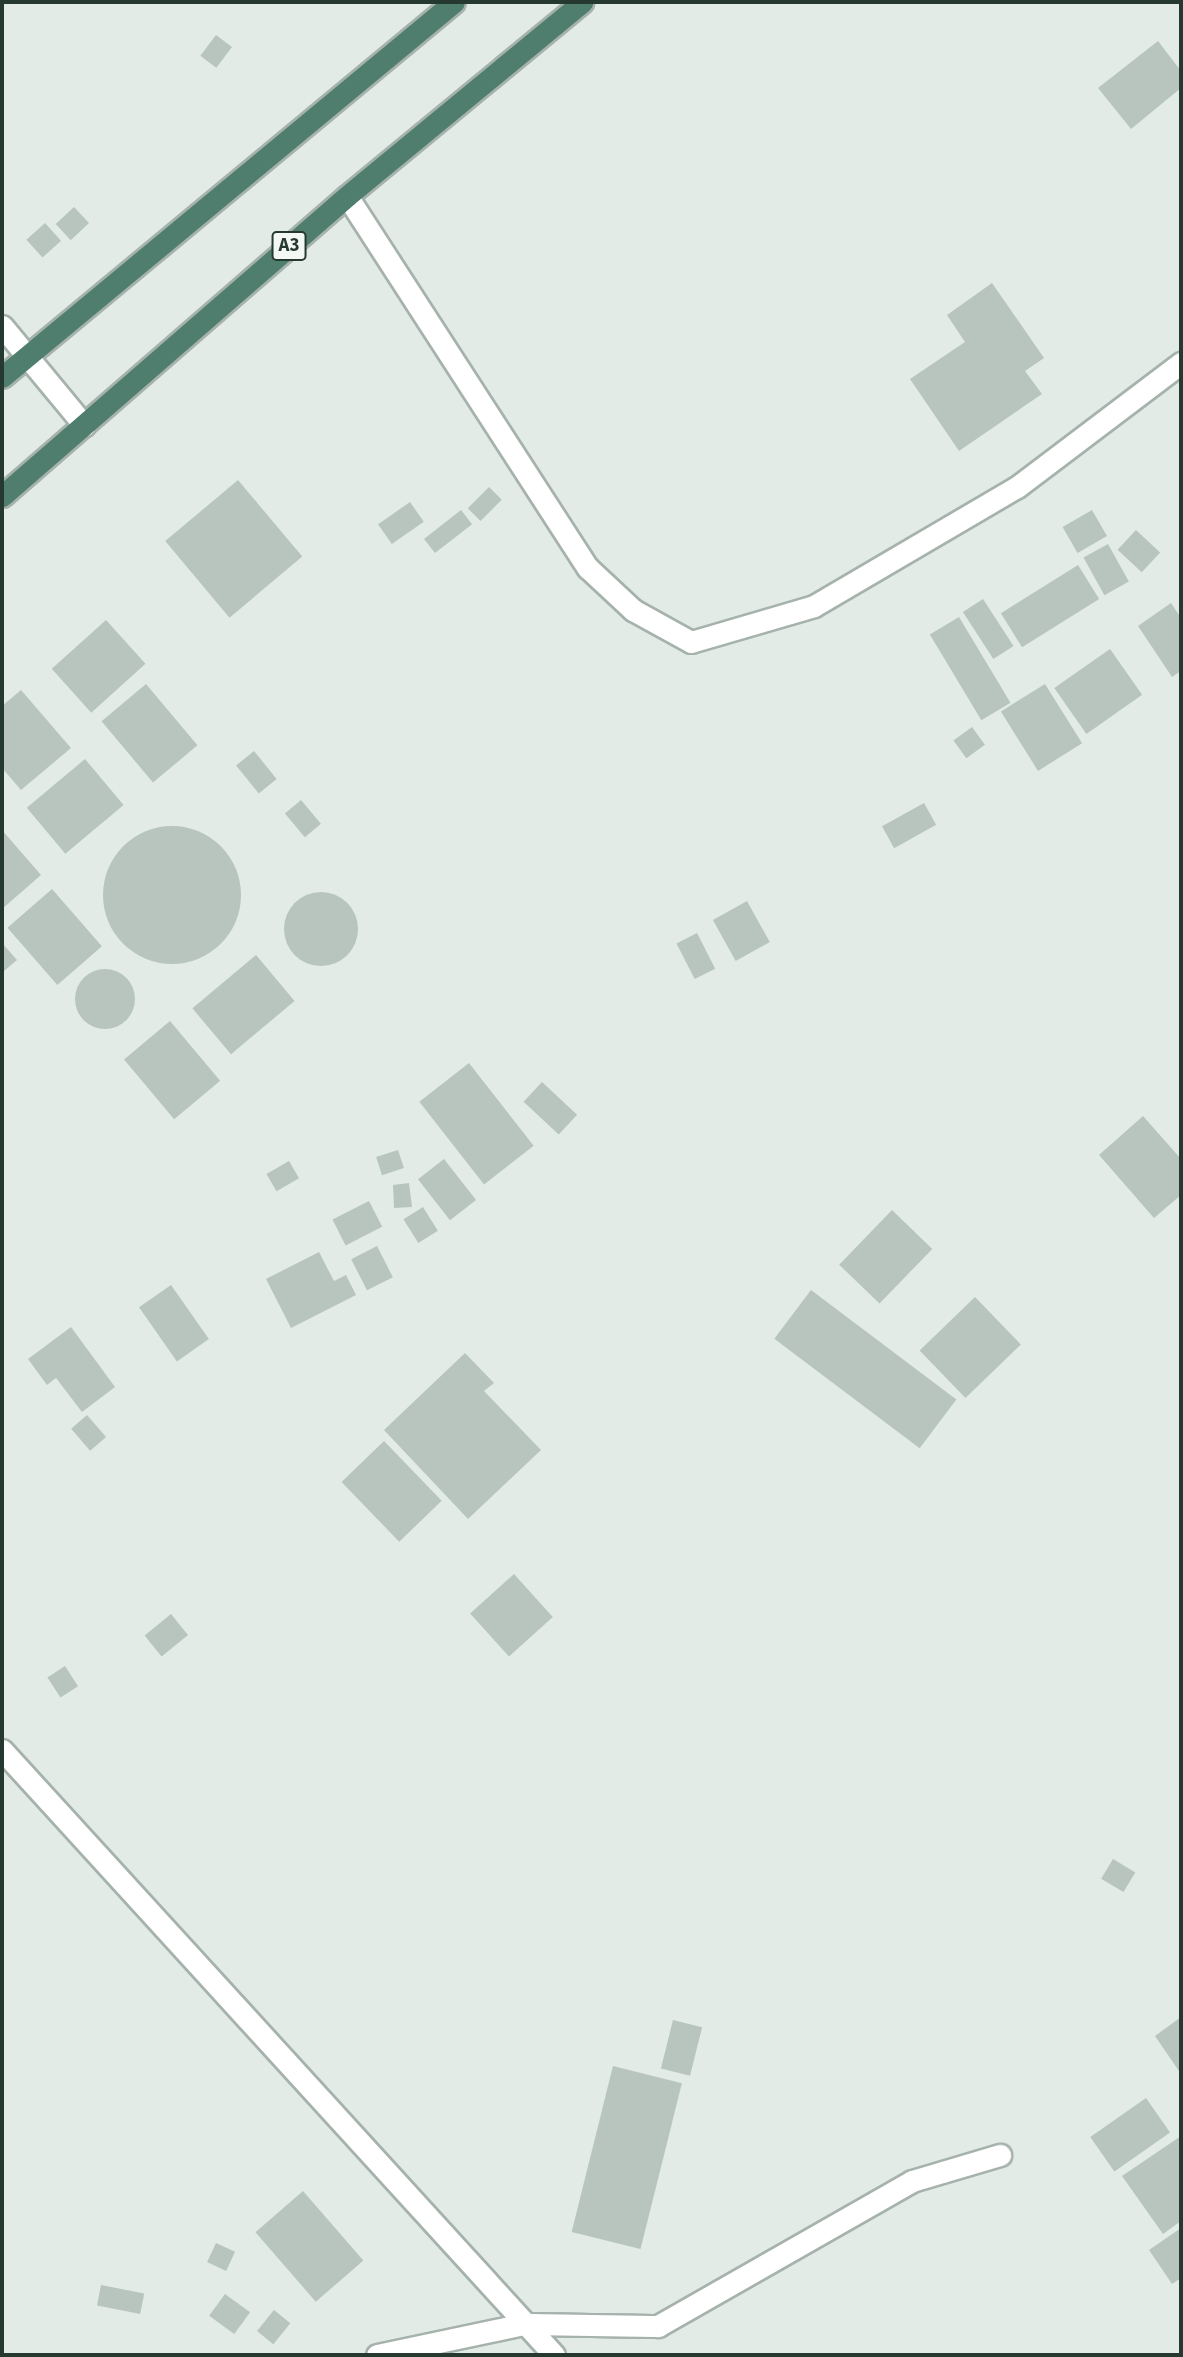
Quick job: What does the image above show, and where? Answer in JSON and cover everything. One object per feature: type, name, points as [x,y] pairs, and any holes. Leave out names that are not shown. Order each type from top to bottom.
[{"type":"highway","points":[[2,377],[454,2]]},
{"type":"highway","name":"A3","points":[[2,496],[347,196],[582,2]]},
{"type":"street","points":[[347,196],[588,568],[633,610],[691,642],[814,606],[1017,487],[1181,363]]},
{"type":"street","points":[[2,326],[28,354],[84,425]]},
{"type":"street","points":[[2,1750],[554,2355]]},
{"type":"street","points":[[377,2355],[524,2324],[658,2326],[912,2180],[1000,2155]]},
{"type":"building","points":[[216,35],[232,47],[216,68],[200,56]]},
{"type":"building","points":[[1158,41],[1181,71],[1181,88],[1131,129],[1098,88]]},
{"type":"building","points":[[74,207],[89,223],[71,240],[56,224]]},
{"type":"building","points":[[45,223],[61,241],[42,258],[26,240]]},
{"type":"building","points":[[992,283],[1044,358],[1025,371],[1042,394],[959,451],[910,379],[965,342],[947,315]]},
{"type":"building","points":[[238,480],[302,557],[230,618],[165,541]]},
{"type":"building","points":[[489,487],[502,500],[481,521],[468,508]]},
{"type":"building","points":[[410,502],[424,522],[392,544],[378,524]]},
{"type":"building","points":[[461,510],[472,524],[435,553],[424,539]]},
{"type":"building","points":[[1092,510],[1107,536],[1078,553],[1063,527]]},
{"type":"building","points":[[1136,530],[1160,553],[1142,572],[1118,550]]},
{"type":"building","points":[[1108,544],[1129,582],[1104,595],[1084,558]]},
{"type":"building","points":[[1078,565],[1099,599],[1022,647],[1001,613]]},
{"type":"building","points":[[983,599],[1013,646],[993,659],[963,612]]},
{"type":"building","points":[[1171,603],[1181,618],[1181,671],[1172,677],[1138,626]]},
{"type":"building","points":[[959,617],[1011,703],[981,720],[930,635]]},
{"type":"building","points":[[106,620],[145,664],[91,713],[52,669]]},
{"type":"building","points":[[1110,649],[1142,695],[1086,734],[1054,688]]},
{"type":"building","points":[[146,684],[197,745],[153,783],[102,721]]},
{"type":"building","points":[[1045,684],[1082,743],[1038,771],[1001,712]]},
{"type":"building","points":[[21,690],[71,748],[21,790],[2,768],[2,706]]},
{"type":"building","points":[[972,727],[985,745],[966,758],[953,741]]},
{"type":"building","points":[[254,751],[277,779],[259,793],[236,765]]},
{"type":"building","points":[[85,759],[124,805],[65,854],[27,808]]},
{"type":"building","points":[[301,800],[321,824],[305,837],[285,813]]},
{"type":"building","points":[[924,803],[936,825],[894,848],[882,826]]},
{"type":"building","points":[[172,826],[199,831],[221,846],[236,868],[241,895],[236,922],[221,944],[199,959],[172,964],[145,959],[123,944],[108,922],[103,895],[108,868],[123,846],[145,831]]},
{"type":"building","points":[[2,830],[41,875],[2,909]]},
{"type":"building","points":[[52,889],[102,946],[57,985],[7,928]]},
{"type":"building","points":[[314,892],[328,892],[342,898],[352,908],[358,929],[356,943],[342,960],[328,966],[314,966],[300,960],[290,950],[284,936],[284,922],[290,908],[300,898]]},
{"type":"building","points":[[747,901],[770,942],[736,961],[713,920]]},
{"type":"building","points":[[697,933],[715,969],[695,979],[677,943]]},
{"type":"building","points":[[2,943],[17,960],[4,971],[2,969]]},
{"type":"building","points":[[256,955],[295,1001],[231,1054],[192,1008]]},
{"type":"building","points":[[99,969],[111,969],[130,982],[135,999],[133,1011],[122,1024],[111,1029],[99,1029],[80,1016],[75,1005],[75,993],[88,974]]},
{"type":"building","points":[[170,1021],[220,1081],[174,1119],[124,1060]]},
{"type":"building","points":[[469,1063],[534,1146],[484,1185],[419,1102]]},
{"type":"building","points":[[542,1082],[577,1115],[559,1134],[524,1102]]},
{"type":"building","points":[[1143,1116],[1181,1159],[1181,1195],[1154,1218],[1099,1155]]},
{"type":"building","points":[[398,1150],[404,1168],[382,1175],[376,1157]]},
{"type":"building","points":[[444,1159],[476,1200],[450,1220],[418,1179]]},
{"type":"building","points":[[289,1161],[299,1178],[276,1191],[266,1174]]},
{"type":"building","points":[[409,1183],[412,1207],[394,1208],[393,1185]]},
{"type":"building","points":[[369,1201],[382,1227],[346,1245],[332,1220]]},
{"type":"building","points":[[423,1207],[438,1231],[418,1243],[403,1219]]},
{"type":"building","points":[[892,1210],[932,1249],[879,1304],[839,1265]]},
{"type":"building","points":[[377,1246],[393,1277],[367,1290],[351,1259]]},
{"type":"building","points":[[319,1252],[334,1281],[346,1275],[356,1295],[291,1328],[266,1279]]},
{"type":"building","points":[[171,1285],[209,1339],[177,1361],[139,1307]]},
{"type":"building","points":[[811,1290],[956,1400],[920,1448],[774,1339]]},
{"type":"building","points":[[975,1297],[1021,1344],[965,1398],[920,1350]]},
{"type":"building","points":[[71,1327],[115,1387],[82,1412],[56,1378],[47,1385],[28,1359]]},
{"type":"building","points":[[465,1353],[494,1383],[484,1391],[541,1450],[468,1519],[384,1430]]},
{"type":"building","points":[[87,1415],[106,1437],[90,1451],[71,1429]]},
{"type":"building","points":[[384,1441],[442,1501],[399,1542],[342,1482]]},
{"type":"building","points":[[514,1574],[553,1617],[509,1657],[470,1613]]},
{"type":"building","points":[[171,1614],[188,1635],[162,1656],[145,1635]]},
{"type":"building","points":[[65,1666],[78,1686],[60,1698],[47,1677]]},
{"type":"building","points":[[1113,1859],[1135,1872],[1123,1892],[1101,1879]]},
{"type":"building","points":[[1181,2017],[1181,2074],[1155,2036]]},
{"type":"building","points":[[673,2020],[702,2027],[690,2076],[661,2069]]},
{"type":"building","points":[[613,2066],[682,2083],[641,2249],[572,2232]]},
{"type":"building","points":[[1146,2098],[1170,2132],[1114,2171],[1090,2137]]},
{"type":"building","points":[[1181,2136],[1181,2221],[1163,2234],[1122,2176]]},
{"type":"building","points":[[303,2191],[363,2260],[316,2302],[255,2232]]},
{"type":"building","points":[[1181,2228],[1181,2278],[1172,2284],[1149,2250]]},
{"type":"building","points":[[216,2243],[235,2252],[226,2271],[207,2262]]},
{"type":"building","points":[[101,2285],[144,2293],[140,2314],[97,2306]]},
{"type":"building","points":[[225,2294],[250,2312],[234,2334],[209,2316]]},
{"type":"building","points":[[274,2310],[290,2323],[273,2344],[257,2331]]}]
